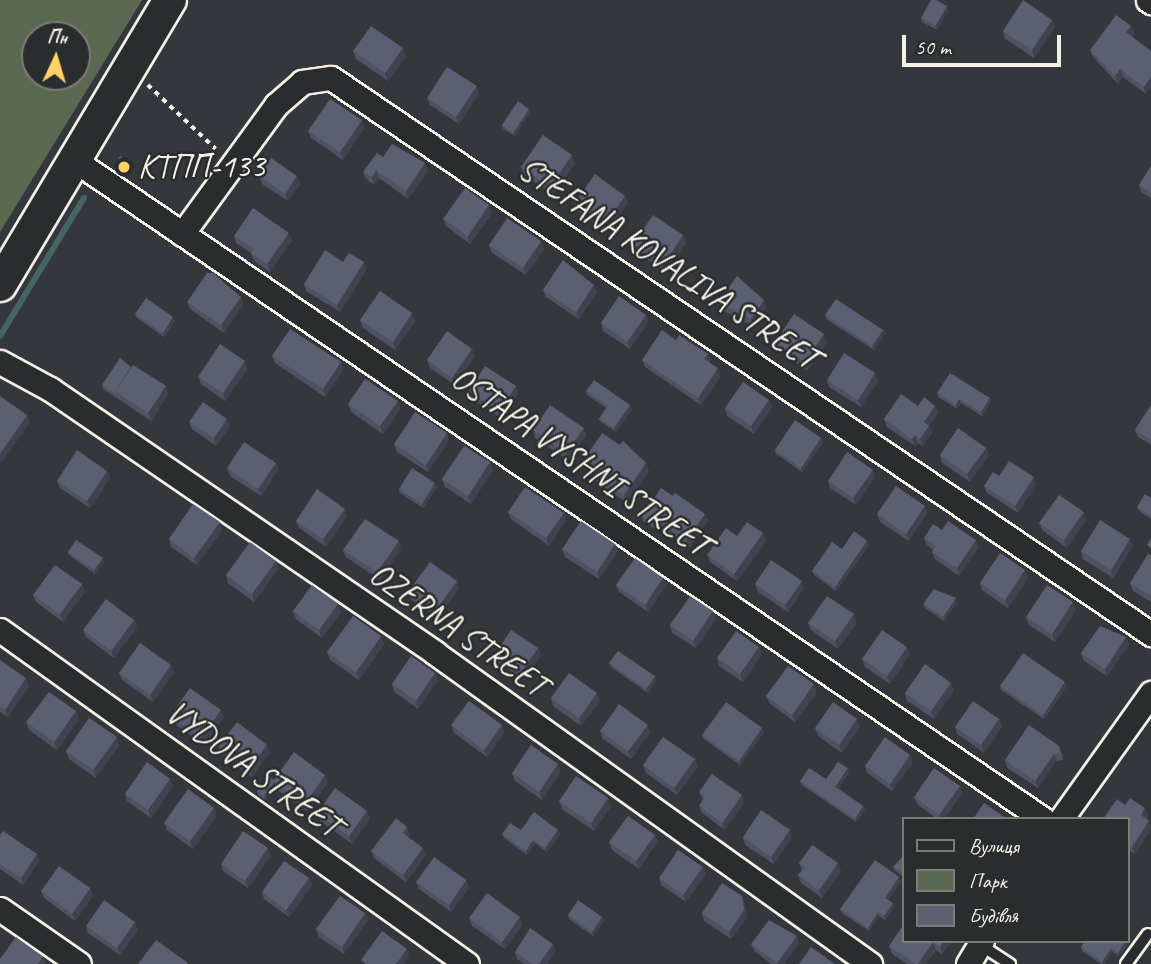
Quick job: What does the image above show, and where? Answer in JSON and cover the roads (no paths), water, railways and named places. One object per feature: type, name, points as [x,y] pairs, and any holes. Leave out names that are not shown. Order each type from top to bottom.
[{"type":"main road","points":[[0,285],[78,162],[170,0]]},
{"type":"street","name":"STEFANA KOVALIVA STREET","points":[[182,234],[276,105],[302,82],[331,78],[1151,634]]},
{"type":"street","name":"OSTAPA VYSHNI STREET","points":[[78,162],[1040,817]]},
{"type":"street","name":"OZERNA STREET","points":[[0,362],[50,390],[423,645],[870,964]]},
{"type":"street","name":"VYDOVA STREET","points":[[0,630],[467,964]]},
{"type":"street","points":[[1062,817],[1151,694]]},
{"type":"street","points":[[0,909],[79,964]]},
{"type":"lane","points":[[1126,964],[1148,934]]},
{"type":"lane","points":[[976,950],[1010,964]]},
{"type":"waterway","points":[[0,336],[84,198]]},
{"type":"place","name":"КТПП-133","points":[[124,167]]}]
